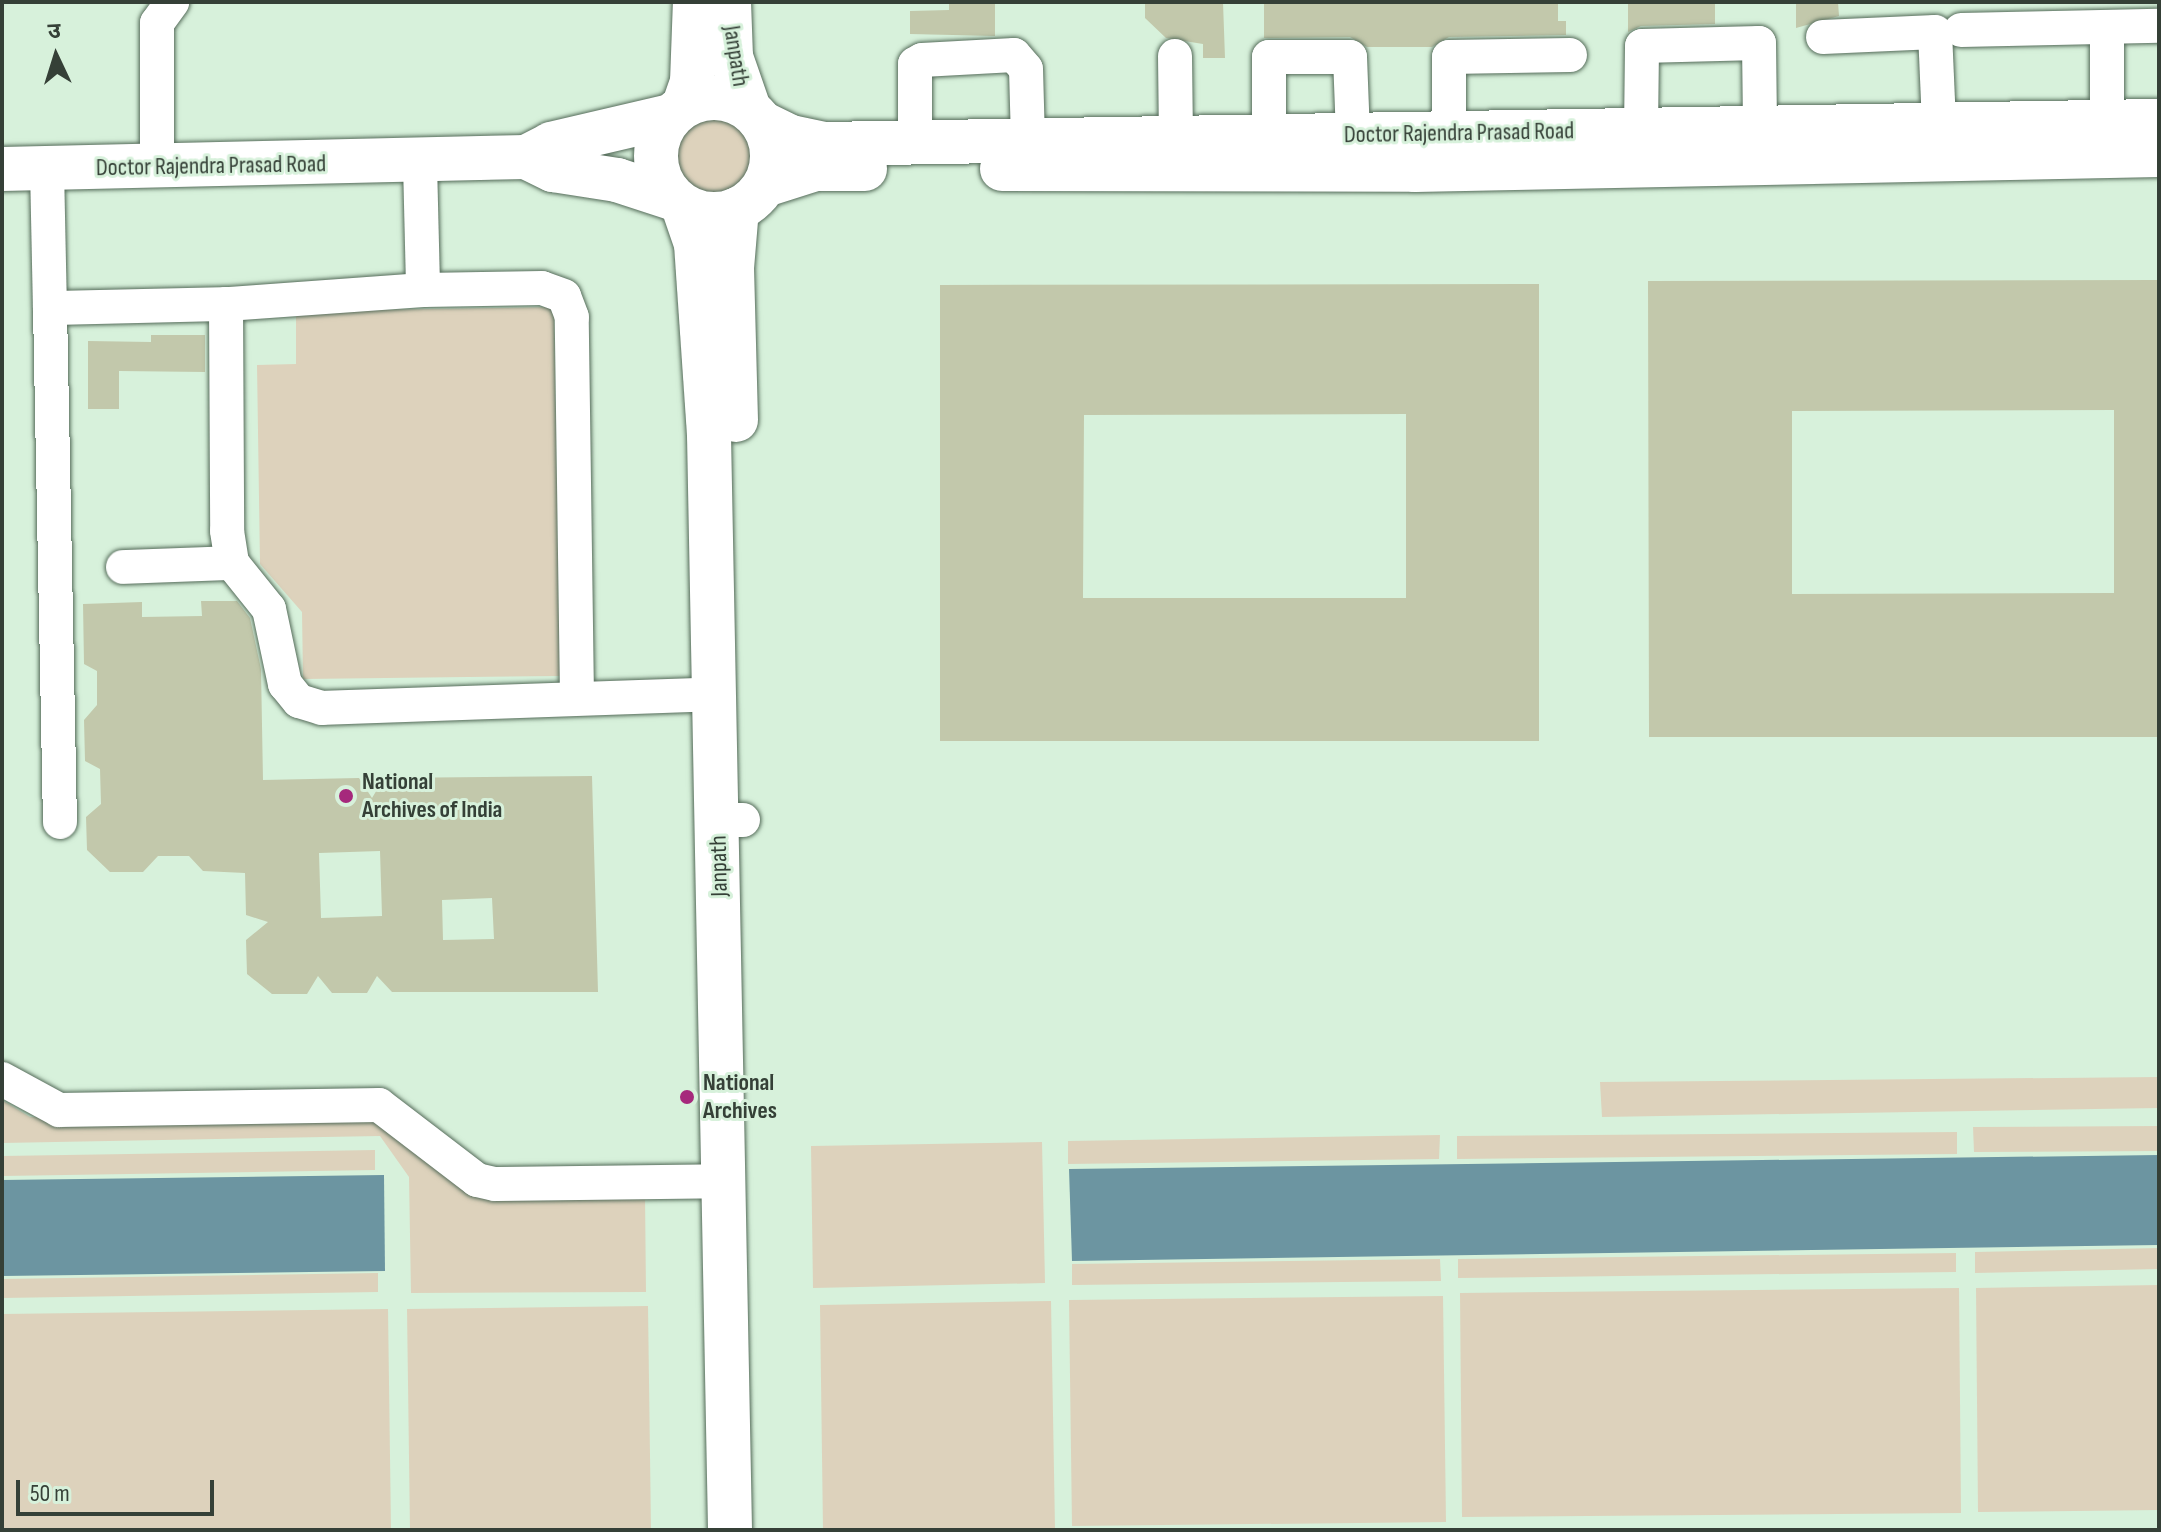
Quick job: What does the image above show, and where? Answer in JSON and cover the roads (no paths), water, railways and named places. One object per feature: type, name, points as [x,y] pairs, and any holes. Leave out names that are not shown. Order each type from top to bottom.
[{"type":"main road","name":"Janpath","points":[[677,111],[692,82],[695,2]]},
{"type":"main road","name":"Janpath","points":[[729,2],[731,57],[756,116]]},
{"type":"main road","points":[[717,97],[756,116],[773,153],[751,197],[710,214],[617,180],[553,170],[526,157],[551,144],[677,111],[717,97]]},
{"type":"main road","points":[[677,111],[660,131],[656,157],[678,202]]},
{"type":"main road","name":"Doctor Rajendra Prasad Road","points":[[756,116],[791,137],[824,144],[1176,135],[1449,134],[2159,121]]},
{"type":"main road","name":"Doctor Rajendra Prasad Road","points":[[751,197],[815,169],[1415,170],[2159,155]]},
{"type":"main road","name":"Doctor Rajendra Prasad Road","points":[[2,169],[420,163],[526,157]]},
{"type":"main road","name":"Janpath","points":[[730,1530],[725,1181],[731,820],[732,268],[751,197]]},
{"type":"main road","name":"Janpath","points":[[678,202],[696,244],[717,694],[731,820],[754,1530]]},
{"type":"street","points":[[157,166],[157,23],[172,2]]},
{"type":"street","points":[[1961,30],[2159,26]]},
{"type":"street","points":[[2107,28],[2107,122]]},
{"type":"street","points":[[1823,37],[1935,32],[1939,125]]},
{"type":"street","points":[[1641,130],[1642,46],[1759,43],[1760,128]]},
{"type":"street","points":[[915,141],[915,64],[922,60],[1014,55],[1026,69],[1028,140]]},
{"type":"street","points":[[1449,134],[1449,57],[1570,55]]},
{"type":"street","points":[[1175,56],[1176,135]]},
{"type":"street","points":[[1269,136],[1269,57],[1350,57],[1353,135]]},
{"type":"street","points":[[420,163],[423,290]]},
{"type":"street","points":[[47,168],[60,822]]},
{"type":"street","points":[[50,308],[226,304],[423,290],[542,288],[564,296],[572,317],[577,697]]},
{"type":"street","points":[[226,304],[227,531],[232,563],[269,609],[285,684],[299,701],[322,708],[717,694]]},
{"type":"street","points":[[123,567],[232,563]]},
{"type":"street","points":[[2,1079],[59,1110],[379,1105],[477,1180],[495,1184],[725,1181]]},
{"type":"water","points":[[2159,1155],[2159,1245],[1072,1261],[1069,1169]]},
{"type":"water","points":[[384,1175],[385,1271],[2,1276],[2,1180]]},
{"type":"place","name":"National Archives of India","points":[[346,796]]},
{"type":"place","name":"National Archives","points":[[687,1097]]}]
